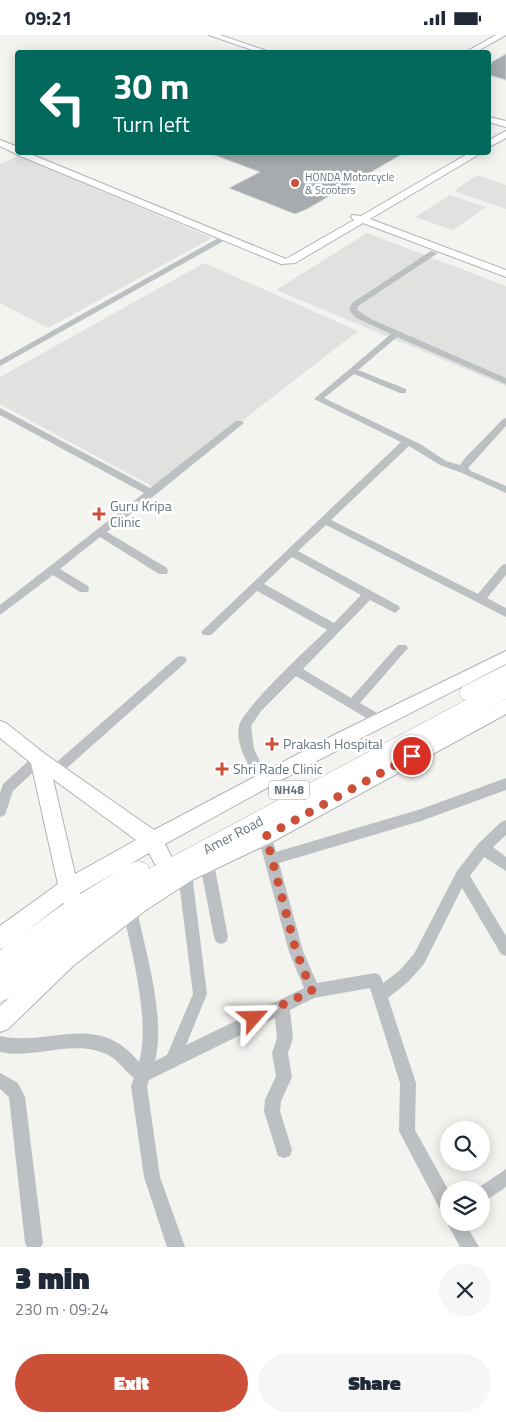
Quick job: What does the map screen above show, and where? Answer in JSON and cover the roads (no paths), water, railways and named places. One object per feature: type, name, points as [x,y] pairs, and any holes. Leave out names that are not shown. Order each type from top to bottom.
[{"type":"highway","name":"Amer Road","points":[[0,967],[71,900],[157,850],[506,673]]},
{"type":"highway","name":"Amer Road","points":[[0,989],[29,962],[78,925],[153,878],[263,828],[506,689]]},
{"type":"main road","points":[[362,215],[388,229],[438,247]]},
{"type":"main road","points":[[346,230],[366,227],[388,229]]},
{"type":"street","points":[[212,35],[260,50]]},
{"type":"street","points":[[472,50],[502,35]]},
{"type":"street","points":[[204,37],[245,50]]},
{"type":"street","points":[[491,118],[506,118]]},
{"type":"street","points":[[491,119],[505,128]]},
{"type":"street","points":[[491,124],[505,128]]},
{"type":"street","points":[[491,134],[505,128]]},
{"type":"street","points":[[491,142],[505,128]]},
{"type":"street","points":[[0,143],[15,150]]},
{"type":"street","points":[[27,155],[282,262],[290,261],[346,230],[362,215],[393,215],[438,247],[506,274]]},
{"type":"street","points":[[271,258],[285,255],[362,215],[456,155]]},
{"type":"street","points":[[362,215],[393,215],[472,155]]},
{"type":"street","points":[[0,363],[225,239]]},
{"type":"street","points":[[506,265],[438,247],[355,305],[353,310],[359,316],[396,334],[506,381]]},
{"type":"street","points":[[396,334],[322,395],[318,401],[407,441],[425,450],[443,463],[464,470],[506,490]]},
{"type":"street","points":[[352,370],[403,391]]},
{"type":"street","points":[[0,411],[152,493]]},
{"type":"street","points":[[464,470],[464,464],[506,422]]},
{"type":"street","points":[[0,611],[239,423]]},
{"type":"street","points":[[207,632],[407,441]]},
{"type":"street","points":[[324,520],[506,613]]},
{"type":"street","points":[[101,533],[163,571]]},
{"type":"street","points":[[291,552],[394,609]]},
{"type":"street","points":[[480,599],[506,568]]},
{"type":"street","points":[[54,569],[84,589]]},
{"type":"street","points":[[256,585],[334,629]]},
{"type":"street","points":[[264,780],[251,759],[245,728],[257,708],[368,594]]},
{"type":"street","points":[[352,704],[402,648]]},
{"type":"street","points":[[0,728],[157,850],[264,780],[506,657]]},
{"type":"street","points":[[55,771],[180,660]]},
{"type":"street","points":[[295,669],[378,721]]},
{"type":"street","points":[[0,1021],[67,958],[130,910],[185,873],[207,864],[263,828],[506,706]]},
{"type":"street","points":[[0,811],[4,785],[39,759]]},
{"type":"street","points":[[0,939],[71,900],[39,759]]},
{"type":"street","points":[[272,859],[421,815],[506,784]]},
{"type":"street","points":[[380,995],[404,975],[419,959],[462,875],[484,848],[506,826]]},
{"type":"street","points":[[263,828],[296,951],[312,991]]},
{"type":"street","points":[[484,848],[506,865]]},
{"type":"street","points":[[207,864],[221,937]]},
{"type":"street","points":[[172,1059],[200,994],[185,873]]},
{"type":"street","points":[[462,875],[506,949]]},
{"type":"street","points":[[130,910],[147,996],[150,1024],[148,1058],[139,1086],[152,1177],[176,1247]]},
{"type":"street","points":[[0,1044],[14,1046],[67,1039],[92,1042],[121,1054],[142,1073],[149,1073],[172,1059],[312,991],[372,979],[377,982],[408,1083],[407,1131],[440,1192]]},
{"type":"street","points":[[284,1004],[282,1013],[285,1039],[280,1053],[284,1077],[272,1104],[273,1116],[284,1150]]},
{"type":"street","points":[[0,1081],[11,1086],[15,1090],[17,1097],[34,1243]]},
{"type":"street","points":[[490,1189],[506,1177]]},
{"type":"street","points":[[461,1231],[470,1247]]},
{"type":"place","name":"HONDA Motorcycle & Scooters","points":[[295,183]]},
{"type":"place","name":"Guru Kripa Clinic","points":[[99,514]]},
{"type":"place","name":"Prakash Hospital","points":[[272,744]]},
{"type":"place","name":"Shri Rade Clinic","points":[[222,769]]}]
